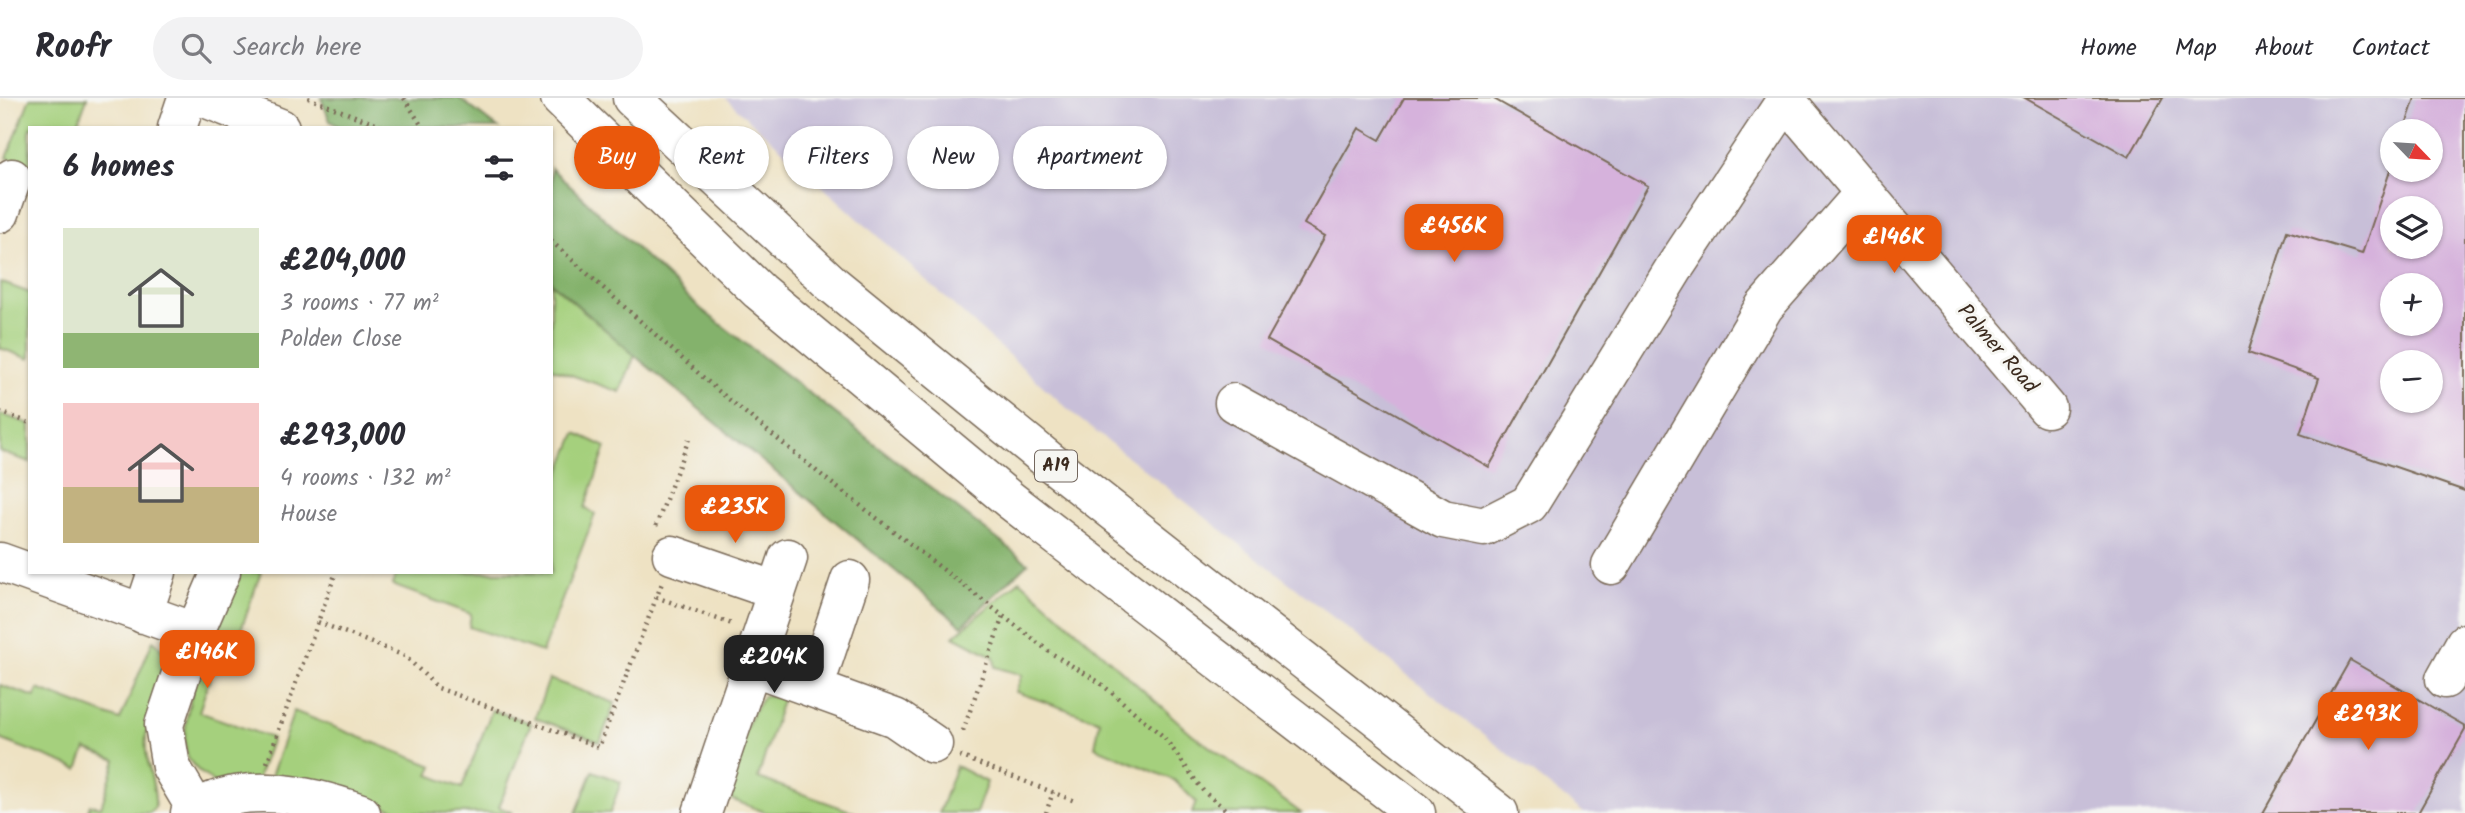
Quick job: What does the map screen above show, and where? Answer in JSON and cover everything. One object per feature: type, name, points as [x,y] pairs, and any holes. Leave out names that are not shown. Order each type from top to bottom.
[{"type":"main road","points":[[178,126],[187,98]]},
{"type":"main road","points":[[205,98],[275,126]]},
{"type":"main road","name":"A19","points":[[560,98],[759,291],[1010,500],[1416,813]]},
{"type":"main road","name":"A19","points":[[632,98],[832,284],[1053,464],[1499,813]]},
{"type":"main road","points":[[1234,403],[1443,519],[1485,527],[1529,504],[1675,267],[1785,99]]},
{"type":"main road","name":"Palmer Road","points":[[1785,99],[2047,408]]},
{"type":"main road","points":[[1611,565],[1764,306],[1863,194]]},
{"type":"main road","points":[[672,555],[783,574],[702,813]]},
{"type":"main road","points":[[0,562],[28,572]]},
{"type":"main road","points":[[33,574],[195,632]]},
{"type":"main road","points":[[143,614],[156,574]]},
{"type":"main road","points":[[220,574],[195,632],[164,725],[171,767],[193,811],[239,793],[280,793],[361,813]]},
{"type":"main road","points":[[814,688],[850,580]]},
{"type":"main road","points":[[2445,679],[2465,643]]},
{"type":"main road","points":[[758,650],[814,688],[895,718],[950,744]]},
{"type":"path","points":[[307,98],[381,126]]},
{"type":"path","points":[[404,98],[422,126]]},
{"type":"path","points":[[553,243],[726,397],[1003,616],[1051,653],[1099,682],[1155,729],[1204,792],[1230,813]]},
{"type":"path","points":[[0,412],[28,422]]},
{"type":"path","points":[[318,622],[405,656],[438,688],[599,747],[679,536],[655,526],[690,436]]},
{"type":"path","points":[[257,793],[334,574]]},
{"type":"path","points":[[656,597],[758,650]]},
{"type":"path","points":[[1003,616],[950,744],[955,754],[1075,801]]},
{"type":"path","points":[[1046,813],[1054,792]]},
{"type":"shaded area","points":[[725,98],[2465,98],[2465,813],[1584,813],[1078,418],[825,189],[893,189],[893,126],[783,126],[783,151],[769,138],[769,126],[756,126]]},
{"type":"green space","points":[[30,98],[87,98],[77,126],[28,126],[28,166],[7,158]]},
{"type":"green space","points":[[321,98],[459,98],[495,126],[338,126],[330,121]]},
{"type":"green space","points":[[553,170],[701,309],[1028,563],[962,626],[641,361],[553,284]]},
{"type":"green space","points":[[0,282],[28,292],[28,358],[0,348]]},
{"type":"green space","points":[[553,285],[635,355],[620,392],[553,369]]},
{"type":"green space","points":[[0,414],[28,423],[28,461],[0,452]]},
{"type":"green space","points":[[576,433],[606,447],[585,508],[595,514],[542,652],[469,627],[471,614],[392,585],[396,574],[553,574],[553,489]]},
{"type":"green space","points":[[238,574],[260,574],[236,644],[222,640],[199,712],[272,738],[257,780],[219,786],[191,762],[185,739],[193,691],[221,611]]},
{"type":"green space","points":[[1020,580],[1192,734],[1301,813],[1192,813],[1196,802],[1174,780],[1095,747],[1100,721],[1016,692],[1022,675],[995,667],[994,657],[954,636]]},
{"type":"green space","points":[[153,640],[161,649],[165,660],[162,686],[146,737],[146,755],[155,807],[150,813],[87,813],[90,805],[101,807],[116,760],[86,749],[78,769],[0,739],[0,685],[35,697],[38,689],[120,720]]},
{"type":"green space","points":[[549,679],[615,703],[600,742],[535,718]]},
{"type":"green space","points":[[764,696],[783,697],[758,778],[856,813],[767,813],[720,795],[753,712]]},
{"type":"green space","points":[[492,710],[531,723],[499,807],[513,813],[405,813],[362,799],[269,782],[294,711],[433,766],[429,775],[462,788]]},
{"type":"green space","points":[[956,766],[987,782],[976,813],[939,813]]},
{"type":"green space","points":[[593,771],[621,782],[610,813],[576,813]]},
{"type":"building","points":[[1404,98],[1492,98],[1648,186],[1489,467],[1267,340],[1325,236],[1304,224],[1359,128],[1380,140]]},
{"type":"building","points":[[2025,98],[2163,98],[2129,157]]},
{"type":"building","points":[[2415,98],[2465,98],[2465,491],[2300,434],[2319,378],[2248,353],[2287,231],[2362,254],[2380,201],[2380,259],[2443,259],[2443,196],[2382,196],[2386,182],[2443,182],[2443,119],[2408,119]]},
{"type":"building","points":[[2350,660],[2465,726],[2418,813],[2263,813]]}]
